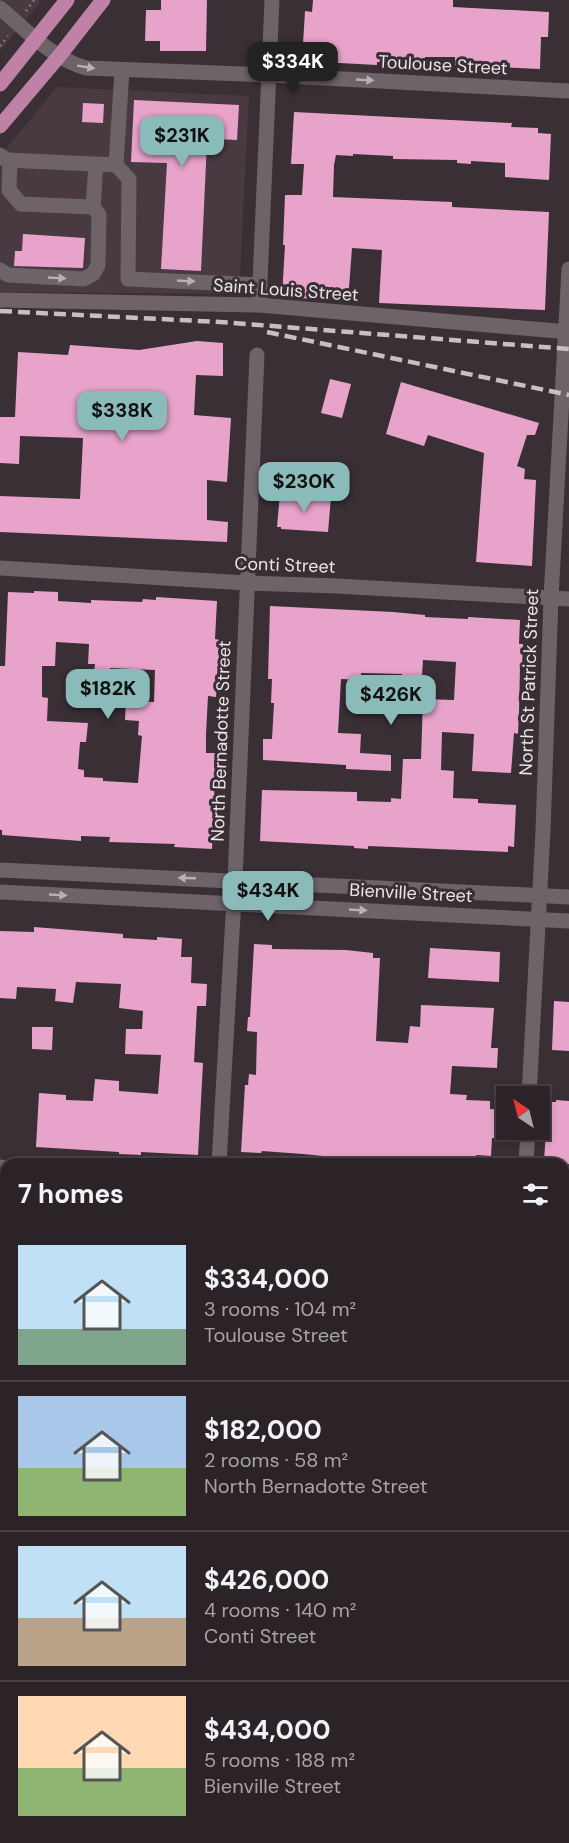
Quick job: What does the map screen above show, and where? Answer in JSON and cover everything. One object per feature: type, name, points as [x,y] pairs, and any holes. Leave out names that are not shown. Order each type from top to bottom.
[{"type":"main road","points":[[0,84],[67,0]]},
{"type":"main road","points":[[0,126],[60,56],[103,0]]},
{"type":"street","points":[[259,305],[267,75],[272,0]]},
{"type":"street","name":"Toulouse Street","points":[[0,8],[60,56],[72,64],[86,68],[569,91]]},
{"type":"street","points":[[116,165],[122,69]]},
{"type":"street","points":[[93,207],[21,204],[5,194],[5,157],[116,165],[129,179],[128,279],[260,285]]},
{"type":"street","points":[[0,270],[8,275],[84,279],[93,274],[98,265],[99,215],[93,207],[96,164]]},
{"type":"street","name":"North St Patrick Street","points":[[530,1086],[543,831],[551,598],[569,269]]},
{"type":"street","name":"Saint Louis Street","points":[[0,300],[259,305],[567,332]]},
{"type":"street","name":"North Bernadotte Street","points":[[219,1158],[234,904],[257,355]]},
{"type":"street","name":"Conti Street","points":[[0,568],[246,584],[338,586],[569,599]]},
{"type":"street","name":"Bienville Street","points":[[0,870],[569,897]]},
{"type":"street","name":"Bienville Street","points":[[0,892],[569,921]]},
{"type":"street","points":[[526,1158],[527,1140]]},
{"type":"shaded area","points":[[0,0],[42,0],[0,51]]},
{"type":"shaded area","points":[[57,87],[249,96],[239,294],[0,292],[0,156]]},
{"type":"building","points":[[161,0],[207,0],[206,51],[160,51],[160,41],[145,41],[146,10],[161,10]]},
{"type":"building","points":[[313,0],[453,0],[453,7],[549,12],[548,37],[541,37],[540,69],[455,65],[455,57],[425,57],[425,63],[377,62],[377,65],[302,61],[305,11],[312,12]]},
{"type":"building","points":[[134,100],[239,105],[237,140],[214,139],[214,142],[207,142],[201,271],[161,269],[167,163],[131,162]]},
{"type":"building","points":[[83,103],[104,104],[103,123],[82,122]]},
{"type":"building","points":[[294,112],[512,123],[511,127],[538,128],[538,133],[551,134],[549,180],[505,177],[505,163],[471,161],[471,164],[457,163],[457,160],[393,159],[393,156],[353,154],[353,156],[336,155],[334,165],[333,197],[452,202],[452,207],[549,212],[545,310],[379,303],[382,250],[352,248],[348,301],[282,297],[285,195],[302,195],[304,164],[291,164]]},
{"type":"building","points":[[23,234],[85,238],[83,268],[14,266],[15,251],[22,251]]},
{"type":"building","points":[[197,341],[223,343],[223,376],[196,375],[194,415],[231,418],[227,482],[207,480],[207,520],[228,522],[227,542],[0,532],[0,496],[80,499],[83,438],[20,436],[19,464],[0,463],[0,417],[15,417],[18,352],[68,355],[70,345],[139,350]]},
{"type":"building","points":[[330,379],[351,384],[342,418],[321,413]]},
{"type":"building","points":[[401,382],[539,423],[535,435],[527,435],[517,466],[525,469],[524,479],[536,480],[532,566],[476,562],[484,453],[428,435],[424,446],[386,434]]},
{"type":"building","points":[[280,493],[331,497],[328,532],[277,527]]},
{"type":"building","points":[[34,591],[58,592],[58,601],[91,603],[91,600],[142,602],[143,599],[156,600],[156,597],[217,601],[215,639],[220,640],[216,697],[208,696],[206,735],[206,753],[216,753],[212,849],[174,847],[175,844],[109,842],[110,837],[81,836],[81,841],[2,835],[2,830],[0,830],[0,666],[5,666],[8,592],[34,593]],"holes":[[[56,642],[89,644],[88,664],[95,664],[94,673],[110,674],[110,668],[155,670],[154,702],[126,701],[125,720],[139,721],[138,735],[142,736],[138,783],[103,781],[103,778],[84,777],[84,770],[78,769],[80,742],[86,742],[88,723],[47,721],[48,698],[42,697],[42,666],[55,666]]]},
{"type":"building","points":[[270,606],[393,612],[425,615],[425,617],[520,620],[519,644],[523,644],[518,734],[514,733],[511,773],[472,771],[474,734],[442,732],[441,770],[454,771],[453,798],[478,799],[478,803],[516,805],[514,847],[508,846],[508,852],[368,846],[368,849],[354,848],[354,846],[260,841],[262,790],[357,792],[357,801],[391,802],[391,798],[401,799],[403,759],[421,759],[423,699],[454,700],[456,662],[423,660],[421,692],[401,691],[402,674],[361,673],[361,680],[341,679],[338,733],[361,734],[360,753],[391,755],[391,771],[346,769],[346,765],[263,760],[263,739],[272,739],[274,703],[271,703],[272,679],[268,679]]},
{"type":"building","points":[[34,927],[123,934],[123,938],[182,939],[181,957],[192,957],[191,983],[207,984],[206,1006],[197,1006],[194,1062],[203,1063],[198,1155],[141,1152],[141,1155],[119,1154],[119,1152],[36,1147],[39,1093],[66,1095],[66,1100],[93,1101],[95,1079],[119,1081],[119,1091],[158,1094],[161,1055],[125,1054],[126,1029],[142,1029],[143,1011],[119,1008],[121,984],[76,982],[73,1003],[55,1001],[56,989],[17,987],[16,999],[0,998],[0,931],[34,932]]},
{"type":"building","points":[[254,944],[272,945],[272,949],[346,950],[373,953],[373,958],[380,958],[376,1041],[408,1043],[410,1026],[420,1027],[421,1005],[494,1008],[491,1048],[498,1048],[497,1068],[452,1066],[450,1094],[467,1095],[466,1100],[490,1101],[490,1109],[496,1109],[496,1138],[492,1138],[491,1156],[476,1155],[476,1158],[323,1158],[323,1156],[262,1151],[261,1153],[241,1152],[245,1085],[248,1085],[249,1074],[256,1075],[257,1032],[247,1031],[248,1017],[250,1017]]},
{"type":"building","points":[[430,948],[500,952],[499,982],[428,978]]},
{"type":"building","points":[[554,1001],[569,1002],[569,1051],[552,1050]]},
{"type":"building","points":[[32,1027],[53,1027],[52,1050],[32,1049]]},
{"type":"building","points":[[569,1101],[569,1158],[544,1158],[545,1140],[550,1140],[550,1102]]},
{"type":"railway","points":[[0,311],[220,322],[569,349]]},
{"type":"railway","points":[[267,332],[569,395]]}]
